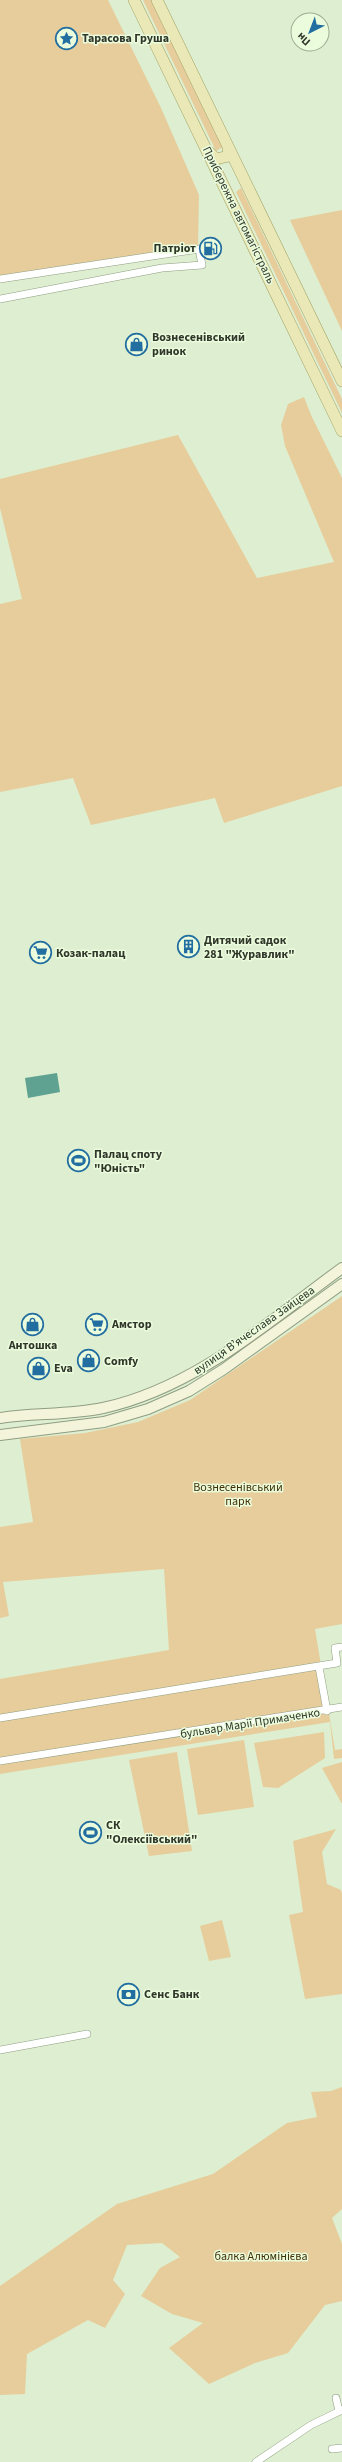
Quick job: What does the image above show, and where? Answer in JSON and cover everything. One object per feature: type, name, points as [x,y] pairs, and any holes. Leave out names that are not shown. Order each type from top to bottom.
[{"type":"main road","name":"Прибережна автомагістраль","points":[[134,0],[342,431]]},
{"type":"main road","name":"Прибережна автомагістраль","points":[[157,0],[342,381]]},
{"type":"main road","points":[[207,150],[216,159],[223,159],[229,156],[228,148]]},
{"type":"main road","points":[[231,199],[227,182],[238,177],[244,180]]},
{"type":"main road","name":"вулиця Вʼячеслава Зайцева","points":[[0,1418],[102,1408],[148,1394],[174,1383],[224,1354],[342,1268]]},
{"type":"main road","name":"вулиця Вʼячеслава Зайцева","points":[[0,1435],[104,1422],[148,1409],[189,1392],[269,1338],[342,1284]]},
{"type":"street","points":[[0,279],[199,249],[202,265],[162,268],[0,298]]},
{"type":"street","points":[[0,1718],[319,1667],[337,1663],[335,1648],[342,1647]]},
{"type":"street","name":"бульвар Марії Примаченко","points":[[0,1761],[327,1711],[319,1667]]},
{"type":"street","points":[[327,1711],[342,1707]]},
{"type":"street","points":[[0,2050],[87,2034]]},
{"type":"street","points":[[256,2462],[312,2424],[341,2410],[336,2398]]},
{"type":"street","points":[[332,2449],[342,2448]]},
{"type":"green space","points":[[0,0],[108,0],[161,108],[199,195],[198,246],[0,277]]},
{"type":"green space","points":[[143,0],[151,0],[223,147],[216,151]]},
{"type":"green space","points":[[241,188],[342,399],[342,413],[236,192]]},
{"type":"green space","points":[[342,210],[342,331],[290,220]]},
{"type":"green space","points":[[304,397],[311,415],[342,478],[342,786],[224,823],[215,798],[91,825],[73,778],[0,792],[0,604],[22,599],[0,508],[0,479],[178,435],[257,578],[334,562],[285,446],[281,425],[288,404]]},
{"type":"green space","name":"Вознесенівський парк","points":[[342,1296],[342,1624],[315,1629],[335,1750],[342,1749],[342,1758],[334,1759],[330,1722],[0,1774],[0,1679],[169,1650],[164,1569],[3,1582],[9,1616],[0,1618],[0,1527],[33,1522],[20,1439],[85,1433],[138,1422],[190,1400]]},
{"type":"green space","points":[[324,1732],[325,1758],[278,1788],[263,1787],[254,1743]]},
{"type":"green space","points":[[244,1740],[254,1807],[198,1815],[187,1749]]},
{"type":"green space","points":[[177,1752],[192,1851],[149,1856],[129,1760]]},
{"type":"green space","points":[[342,1762],[342,1804],[322,1768]]},
{"type":"green space","points":[[336,1829],[322,1852],[327,1884],[341,1890],[342,1894],[342,1994],[305,1999],[289,1915],[303,1912],[293,1841]]},
{"type":"green space","points":[[222,1920],[231,1957],[209,1961],[200,1926]]},
{"type":"green space","name":"балка Алюмінієва","points":[[342,2087],[342,2209],[332,2218],[342,2244],[342,2301],[325,2305],[288,2353],[255,2363],[209,2384],[169,2348],[203,2323],[172,2314],[141,2296],[160,2268],[180,2257],[162,2243],[127,2245],[113,2280],[125,2294],[105,2328],[88,2320],[27,2354],[25,2394],[0,2395],[0,2286],[117,2204],[213,2174],[287,2123],[317,2117],[311,2092],[331,2091]]},
{"type":"water","points":[[57,1073],[60,1092],[28,1098],[25,1078]]},
{"type":"place","name":"Тарасова Груша","points":[[66,38]]},
{"type":"place","name":"Патріот","points":[[211,248]]},
{"type":"place","name":"Вознесенівський ринок","points":[[136,344]]},
{"type":"place","name":"Дитячий садок 281 \"Журавлик\"","points":[[188,947]]},
{"type":"place","name":"Козак-палац","points":[[40,953]]},
{"type":"place","name":"Палац споту \"Юність\"","points":[[79,1161]]},
{"type":"place","name":"Антошка","points":[[33,1324]]},
{"type":"place","name":"Амстор","points":[[96,1324]]},
{"type":"place","name":"Comfy","points":[[88,1361]]},
{"type":"place","name":"Eva","points":[[38,1368]]},
{"type":"place","name":"СК \"Олексіївський\"","points":[[91,1832]]},
{"type":"place","name":"Сенс Банк","points":[[128,1994]]}]
